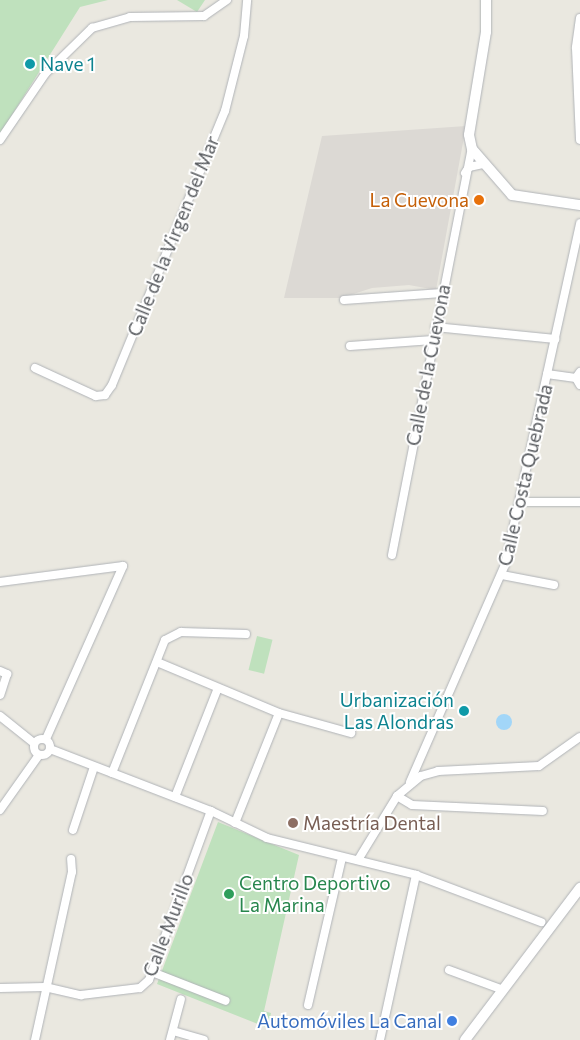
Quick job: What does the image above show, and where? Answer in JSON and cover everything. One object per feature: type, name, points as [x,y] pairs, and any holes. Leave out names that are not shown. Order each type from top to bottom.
[{"type":"main road","points":[[486,0],[486,32],[469,135],[472,149],[483,164],[519,199],[580,205]]},
{"type":"main road","points":[[466,1040],[580,888]]},
{"type":"street","points":[[0,140],[45,74],[92,28],[130,17],[204,16],[227,0]]},
{"type":"street","name":"Calle de la Virgen del Mar","points":[[35,368],[96,396],[105,394],[112,385],[225,111],[244,36],[247,0]]},
{"type":"street","points":[[580,18],[576,48],[580,140]]},
{"type":"street","name":"Calle de la Cuevona","points":[[392,555],[464,175],[472,149]]},
{"type":"street","points":[[464,175],[469,167],[483,164]]},
{"type":"street","name":"Calle Costa Quebrada","points":[[423,755],[502,575],[548,374],[580,222]]},
{"type":"street","points":[[344,300],[442,293]]},
{"type":"street","points":[[435,328],[555,339]]},
{"type":"street","points":[[350,346],[433,340]]},
{"type":"street","name":"Calle Costa Quebrada","points":[[548,374],[579,378]]},
{"type":"street","points":[[518,502],[580,502]]},
{"type":"street","points":[[0,582],[123,566],[46,740],[50,749],[211,811],[267,838],[416,875],[541,922]]},
{"type":"street","name":"Calle Costa Quebrada","points":[[502,575],[554,585]]},
{"type":"street","points":[[112,773],[156,662],[171,634],[246,634]]},
{"type":"street","points":[[156,662],[279,713],[351,733]]},
{"type":"street","points":[[0,671],[7,674],[0,695]]},
{"type":"street","points":[[175,797],[218,688]]},
{"type":"street","points":[[235,823],[279,713]]},
{"type":"street","points":[[0,716],[34,743],[39,755]]},
{"type":"street","points":[[410,782],[432,772],[540,766],[580,737]]},
{"type":"street","points":[[34,743],[46,740]]},
{"type":"street","points":[[0,810],[39,755],[50,749]]},
{"type":"street","points":[[423,755],[432,772]]},
{"type":"street","points":[[358,860],[397,796],[410,782],[423,755]]},
{"type":"street","points":[[73,830],[94,767]]},
{"type":"street","points":[[397,796],[412,805],[543,811]]},
{"type":"street","name":"Calle Murillo","points":[[0,988],[45,987],[81,995],[133,992],[152,972],[211,811]]},
{"type":"street","points":[[308,1005],[342,858]]},
{"type":"street","points":[[35,1040],[45,987],[72,872],[71,859]]},
{"type":"street","points":[[380,1040],[416,875]]},
{"type":"street","points":[[449,970],[503,990]]},
{"type":"street","points":[[152,972],[226,1001]]},
{"type":"street","points":[[170,1040],[181,999]]},
{"type":"street","points":[[172,1032],[204,1040]]},
{"type":"shaded area","points":[[466,126],[436,290],[409,285],[372,288],[341,298],[284,298],[322,136]]},
{"type":"green space","points":[[0,0],[108,0],[80,7],[0,134]]},
{"type":"green space","points":[[177,0],[205,0],[197,12]]},
{"type":"green space","points":[[257,636],[273,640],[264,674],[249,670]]},
{"type":"green space","name":"Centro Deportivo La Marina","points":[[218,822],[299,855],[264,1011],[271,1013],[268,1028],[157,984]]},
{"type":"water","points":[[504,714],[512,722],[504,730],[496,722]]},
{"type":"place","name":"Nave 1","points":[[30,64]]},
{"type":"place","name":"La Cuevona","points":[[479,200]]},
{"type":"place","name":"Urbanización Las Alondras","points":[[464,711]]},
{"type":"place","name":"Maestría Dental","points":[[293,823]]},
{"type":"place","name":"Centro Deportivo La Marina","points":[[229,894]]},
{"type":"place","name":"Automóviles La Canal","points":[[452,1021]]}]
